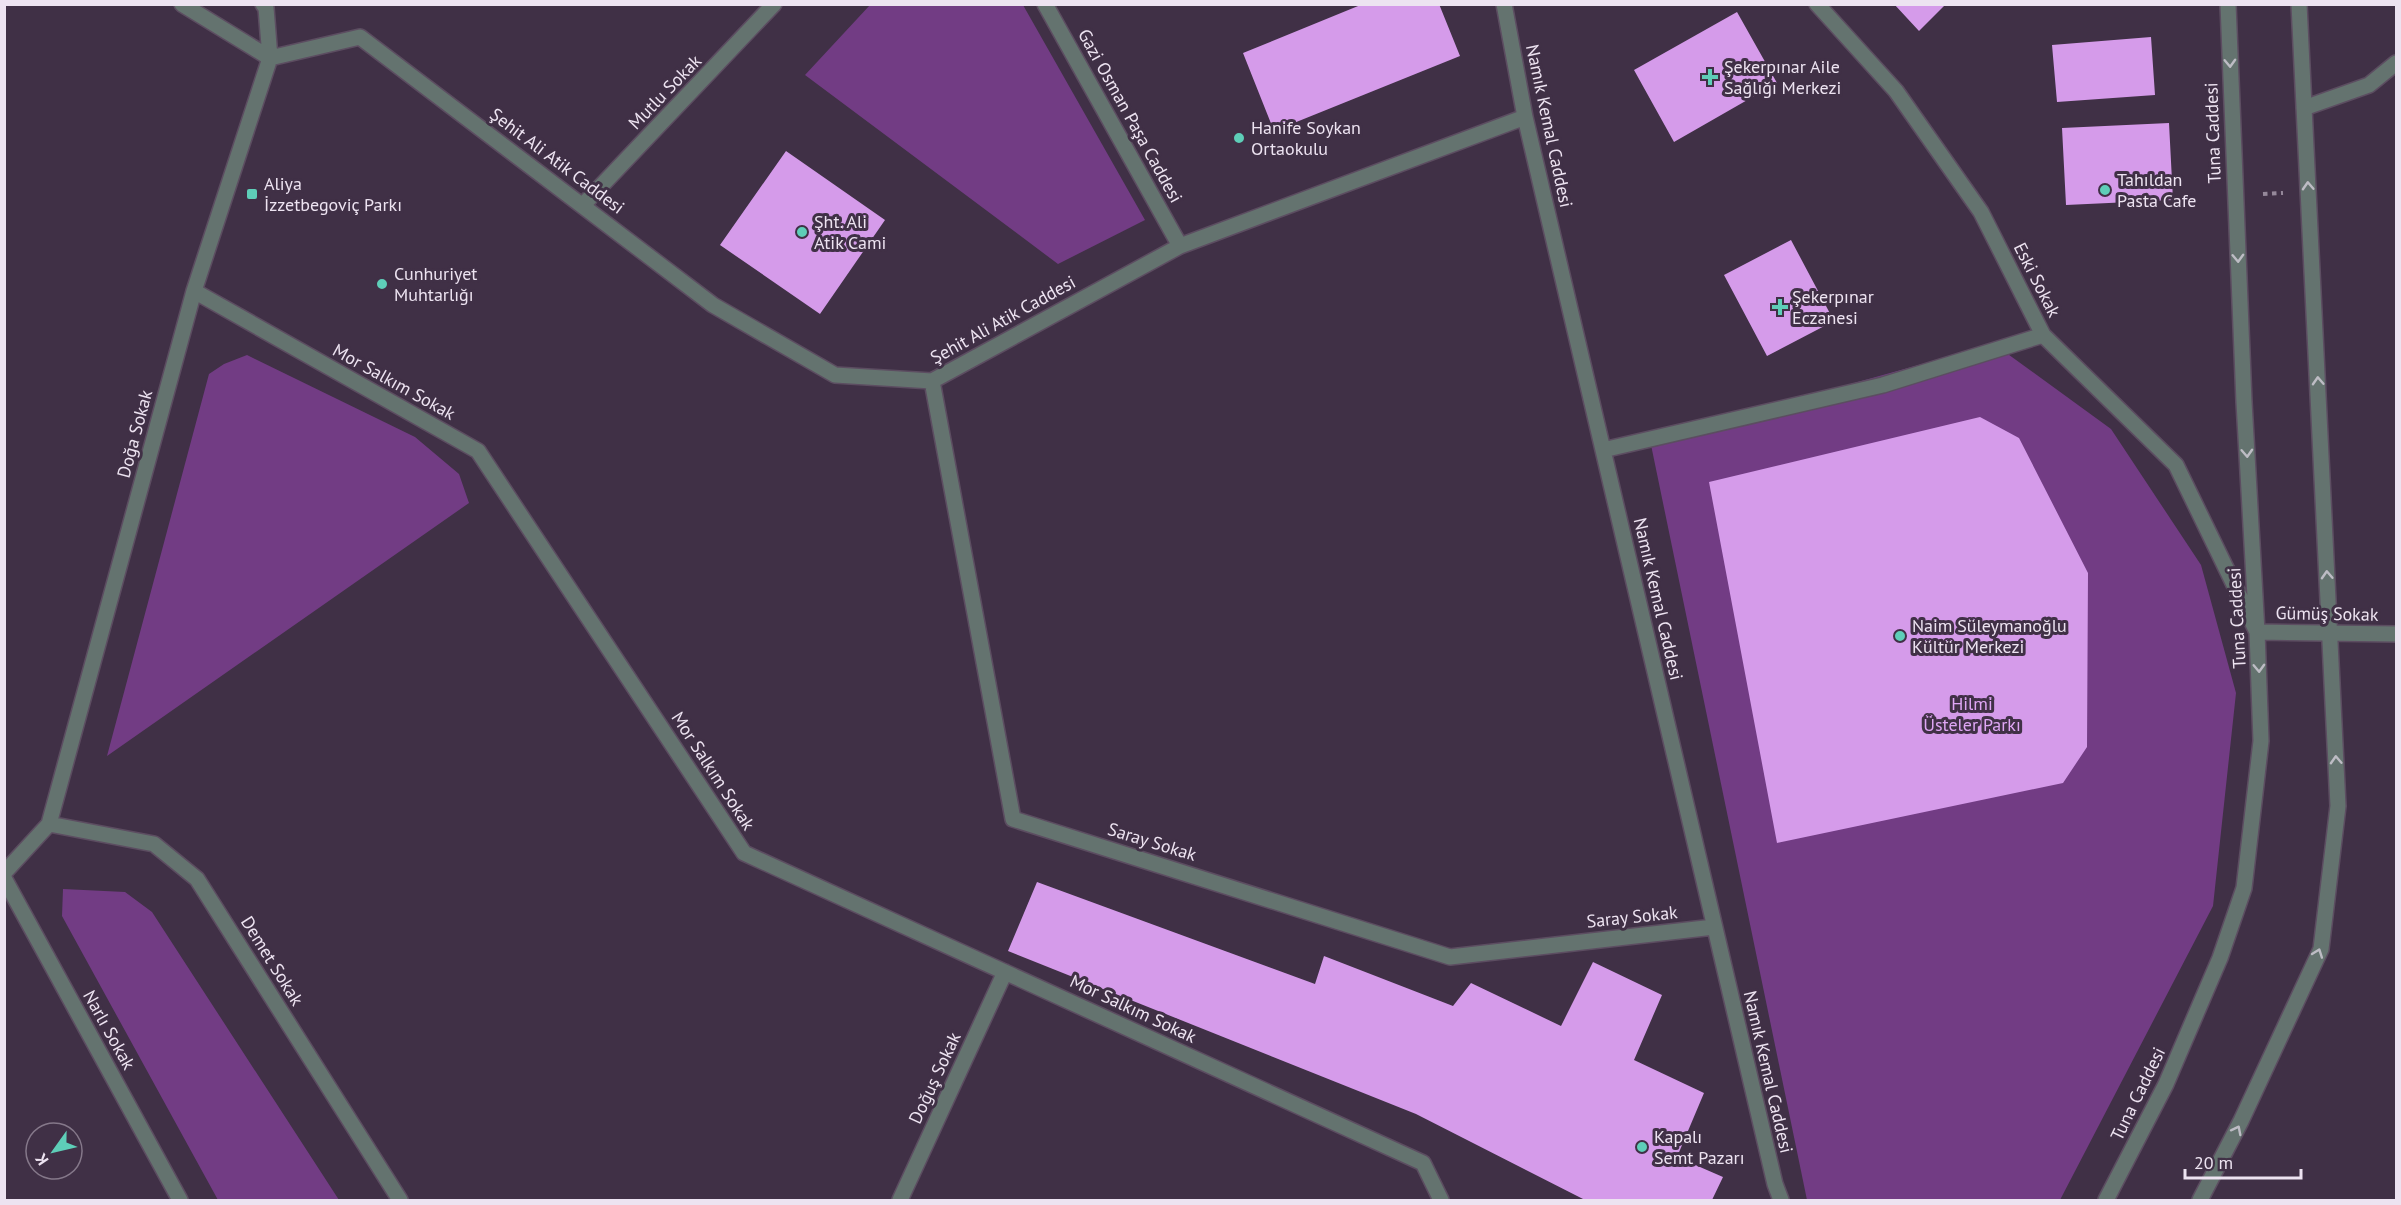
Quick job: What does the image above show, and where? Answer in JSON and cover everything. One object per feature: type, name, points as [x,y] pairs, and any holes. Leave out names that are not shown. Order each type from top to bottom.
[{"type":"street","points":[[182,4],[270,58]]},
{"type":"street","points":[[263,4],[266,8],[270,58]]},
{"type":"street","name":"Mutlu Sokak","points":[[583,205],[774,4]]},
{"type":"street","name":"Gazi Osman Paşa Caddesi","points":[[1045,4],[1180,246]]},
{"type":"street","name":"Namık Kemal Caddesi","points":[[1504,4],[1525,117],[1774,1184],[1781,1200]]},
{"type":"street","name":"Eski Sokak","points":[[1817,4],[1896,90],[1974,203],[2043,335],[2176,465],[2258,632]]},
{"type":"street","name":"Tuna Caddesi","points":[[2106,1200],[2166,1084],[2220,958],[2244,888],[2261,741],[2258,632],[2243,391],[2228,4]]},
{"type":"street","points":[[2200,1200],[2241,1121],[2321,949],[2338,806],[2299,4]]},
{"type":"street","name":"Şehit Ali Atik Caddesi","points":[[270,58],[360,37],[713,305],[835,375],[932,381],[1180,246],[1525,117]]},
{"type":"street","name":"Doğa Sokak","points":[[49,824],[194,291],[270,58]]},
{"type":"street","points":[[2304,108],[2369,85],[2397,63]]},
{"type":"street","name":"Mor Salkım Sokak","points":[[194,291],[478,451],[744,853],[1423,1163],[1441,1200]]},
{"type":"street","points":[[1603,450],[1883,385],[2043,335]]},
{"type":"street","name":"Saray Sokak","points":[[932,381],[1013,819],[1450,957],[1714,927]]},
{"type":"street","name":"Gümüş Sokak","points":[[2258,632],[2397,634]]},
{"type":"street","points":[[4,876],[49,824]]},
{"type":"street","name":"Demet Sokak","points":[[49,824],[154,844],[197,879],[400,1200]]},
{"type":"street","name":"Narlı Sokak","points":[[4,876],[180,1200]]},
{"type":"street","name":"Doğuş Sokak","points":[[900,1200],[1005,972]]},
{"type":"path","points":[[2235,194],[2308,193]]},
{"type":"green space","points":[[870,5],[1023,5],[1145,220],[1058,264],[805,75]]},
{"type":"green space","name":"Hilmi Üsteler Parkı","points":[[1994,344],[2111,429],[2201,565],[2236,693],[2213,906],[2060,1200],[1807,1200],[1650,440]]},
{"type":"green space","points":[[247,355],[415,437],[459,474],[469,503],[107,756],[209,374],[224,364]]},
{"type":"green space","points":[[63,889],[125,892],[152,912],[339,1200],[218,1200],[62,916]]},
{"type":"building","points":[[1363,4],[1439,4],[1460,56],[1274,131],[1243,53]]},
{"type":"building","points":[[1894,4],[1946,4],[1919,31]]},
{"type":"building","points":[[1737,12],[1777,83],[1674,142],[1634,70]]},
{"type":"building","points":[[2151,37],[2155,95],[2057,102],[2052,45]]},
{"type":"building","points":[[2169,123],[2173,200],[2066,205],[2062,128]]},
{"type":"building","name":"Şht. Ali Atik Cami","points":[[786,151],[885,220],[820,314],[720,245]]},
{"type":"building","points":[[1791,240],[1834,321],[1767,356],[1724,275]]},
{"type":"building","points":[[1980,417],[2019,438],[2088,573],[2087,747],[2063,783],[1777,843],[1709,482]]},
{"type":"building","points":[[1037,882],[1315,984],[1324,956],[1453,1006],[1471,983],[1561,1026],[1593,962],[1662,995],[1634,1060],[1704,1093],[1677,1157],[1723,1177],[1712,1200],[1585,1200],[1416,1114],[1008,951]]},
{"type":"place","name":"Şekerpınar Aile Sağlığı Merkezi","points":[[1710,77]]},
{"type":"place","name":"Hanife Soykan Ortaokulu","points":[[1239,138]]},
{"type":"place","name":"Tahıldan Pasta Cafe","points":[[2105,190]]},
{"type":"place","name":"Aliya İzzetbegoviç Parkı","points":[[252,194]]},
{"type":"place","name":"Şht. Ali Atik Cami","points":[[802,232]]},
{"type":"place","name":"Cunhuriyet Muhtarlığı","points":[[382,284]]},
{"type":"place","name":"Şekerpınar Eczanesi","points":[[1780,307]]},
{"type":"place","name":"Naim Süleymanoğlu Kültür Merkezi","points":[[1900,636]]},
{"type":"place","name":"Kapalı Semt Pazarı","points":[[1642,1147]]}]
